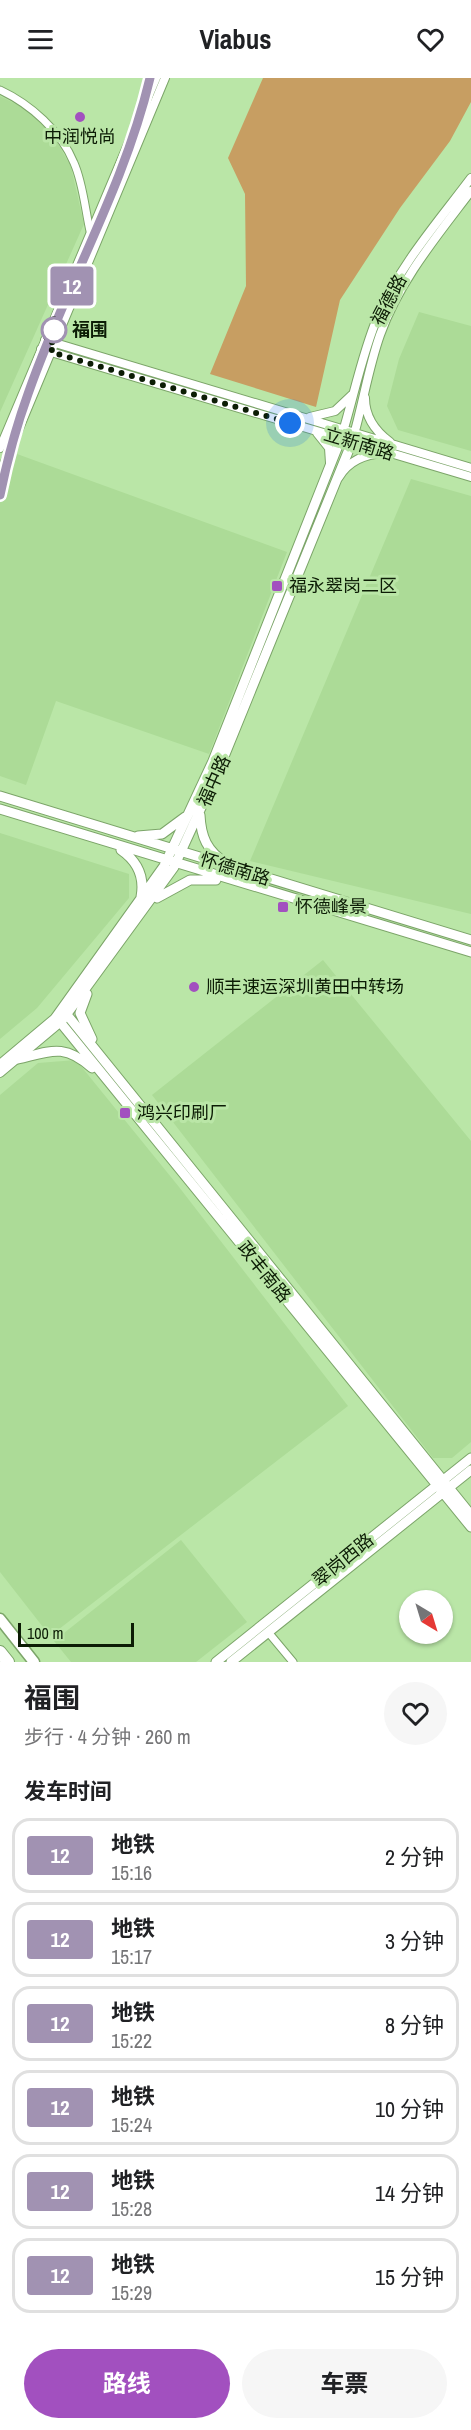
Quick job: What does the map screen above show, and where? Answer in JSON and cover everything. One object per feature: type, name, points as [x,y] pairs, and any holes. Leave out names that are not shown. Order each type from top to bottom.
[{"type":"highway","points":[[0,1652],[8,1662]]},
{"type":"main road","name":"福中路","points":[[62,1016],[95,978],[171,862],[189,814],[224,736],[342,434]]},
{"type":"main road","name":"福中路","points":[[176,851],[200,812],[354,437]]},
{"type":"main road","name":"怀德南路","points":[[0,796],[471,940]]},
{"type":"main road","name":"怀德南路","points":[[0,808],[105,842],[471,952]]},
{"type":"main road","points":[[200,812],[203,837],[209,849],[218,858],[242,871]]},
{"type":"main road","points":[[120,834],[149,836],[162,834],[189,814]]},
{"type":"main road","points":[[105,842],[129,856],[139,868],[145,902],[190,880],[234,881]]},
{"type":"main road","name":"福中路","points":[[62,1016],[145,902]]},
{"type":"main road","points":[[95,978],[80,1013],[82,1020],[92,1038],[136,1092],[142,1108]]},
{"type":"main road","name":"政丰南路","points":[[62,1016],[113,1086],[443,1487],[471,1515]]},
{"type":"main road","name":"政丰南路","points":[[62,1016],[142,1108],[443,1487],[471,1527]]},
{"type":"main road","points":[[18,1059],[66,1051],[77,1055],[113,1086]]},
{"type":"main road","name":"翠岗西路","points":[[231,1662],[443,1487],[471,1458]]},
{"type":"main road","name":"翠岗西路","points":[[216,1662],[443,1487],[471,1470]]},
{"type":"main road","points":[[0,1619],[33,1662]]},
{"type":"street","points":[[0,448],[156,78]]},
{"type":"street","points":[[0,474],[165,78]]},
{"type":"street","points":[[0,90],[29,105],[69,152],[77,169],[90,231]]},
{"type":"street","name":"福德路","points":[[342,434],[373,329],[393,287],[471,178]]},
{"type":"street","name":"福德路","points":[[354,437],[380,333],[400,293],[434,238],[471,191]]},
{"type":"street","name":"立新南路","points":[[45,340],[300,417],[342,434]]},
{"type":"street","name":"立新南路","points":[[41,349],[311,429],[354,437],[471,477]]},
{"type":"street","points":[[366,387],[369,418],[376,431],[401,452]]},
{"type":"street","points":[[300,417],[314,417],[335,411],[344,405],[356,389]]},
{"type":"street","points":[[311,429],[326,440],[330,466]]},
{"type":"street","points":[[334,488],[342,473],[353,462],[367,455],[401,452]]},
{"type":"street","name":"立新南路","points":[[401,452],[471,468]]},
{"type":"street","name":"福中路","points":[[0,1073],[18,1059],[62,1016]]},
{"type":"street","name":"福中路","points":[[0,1064],[62,1016]]},
{"type":"street","points":[[268,1632],[293,1662]]},
{"type":"shaded area","points":[[263,78],[471,78],[471,102],[450,141],[400,208],[340,300],[316,407],[210,374],[246,286],[245,194],[228,158]]},
{"type":"shaded area","points":[[0,96],[24,108],[51,131],[71,167],[84,224],[0,412]]},
{"type":"shaded area","points":[[419,312],[471,326],[471,451],[398,430],[387,406],[399,359]]},
{"type":"shaded area","points":[[17,454],[287,552],[209,754],[56,701],[26,785],[0,776],[0,503]]},
{"type":"shaded area","points":[[411,479],[471,496],[471,914],[250,861]]},
{"type":"shaded area","points":[[0,833],[129,874],[129,898],[37,1008],[0,1039]]},
{"type":"shaded area","points":[[323,960],[471,1141],[471,1442],[452,1458],[433,1458],[152,1095]]},
{"type":"shaded area","points":[[76,1060],[179,1187],[348,1406],[50,1636],[0,1572],[0,1095],[38,1063]]},
{"type":"shaded area","points":[[181,1540],[247,1622],[196,1662],[71,1662],[54,1641]]},
{"type":"metro line","name":"12","points":[[0,495],[9,454],[28,393],[138,129],[150,78]]},
{"type":"place","name":"中润悦尚","points":[[80,117]]},
{"type":"place","name":"福围","points":[[54,330]]},
{"type":"place","name":"福永翠岗二区","points":[[277,586]]},
{"type":"place","name":"怀德峰景","points":[[283,907]]},
{"type":"place","name":"顺丰速运深圳黄田中转场","points":[[194,987]]},
{"type":"place","name":"鸿兴印刷厂","points":[[125,1113]]},
{"type":"route","points":[[54,330],[54,318],[45,340],[55,343],[51,352],[290,423]]}]
